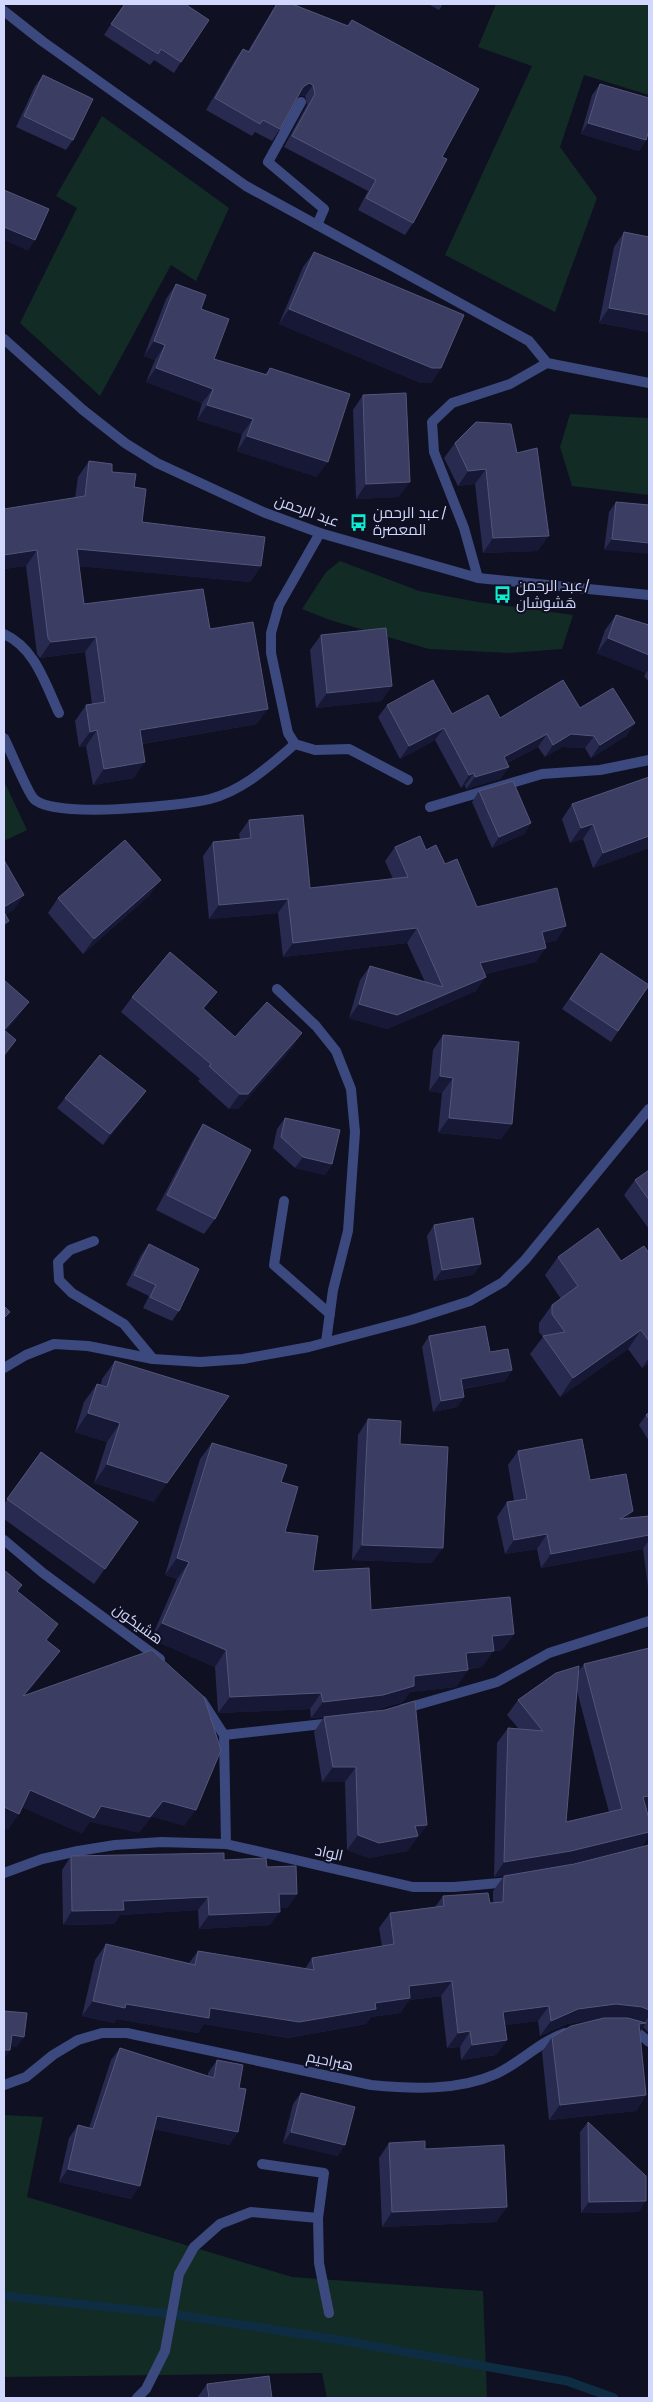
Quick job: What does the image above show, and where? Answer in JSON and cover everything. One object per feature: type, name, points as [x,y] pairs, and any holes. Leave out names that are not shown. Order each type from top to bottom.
[{"type":"street","points":[[4,11],[42,41],[246,186],[529,341],[547,363],[649,383]]},
{"type":"street","points":[[301,102],[268,162],[324,209],[317,225]]},
{"type":"street","name":"عبد الرحمن","points":[[4,339],[83,410],[125,443],[157,464],[263,512],[320,533],[478,578],[649,595]]},
{"type":"street","points":[[478,578],[464,528],[434,452],[432,422],[452,403],[510,384],[547,363]]},
{"type":"street","points":[[320,533],[279,605],[271,633],[271,653],[288,733],[295,744],[314,750],[349,749],[408,780]]},
{"type":"street","points":[[4,634],[16,640],[31,655],[59,713]]},
{"type":"street","points":[[4,738],[34,799],[51,808],[124,810],[210,799],[251,781],[295,744]]},
{"type":"street","points":[[430,807],[542,774],[600,770],[649,760]]},
{"type":"street","points":[[277,989],[316,1026],[336,1051],[352,1089],[355,1132],[348,1231],[334,1290],[326,1342]]},
{"type":"street","points":[[4,1368],[26,1355],[54,1344],[88,1346],[153,1359],[200,1362],[243,1360],[326,1342],[411,1320],[470,1301],[503,1282],[525,1260],[649,1109]]},
{"type":"street","points":[[284,1202],[274,1266],[330,1314]]},
{"type":"street","points":[[94,1242],[70,1250],[58,1262],[58,1280],[72,1293],[124,1324],[153,1359]]},
{"type":"street","name":"هشيكون","points":[[4,1540],[50,1578],[169,1667]]},
{"type":"street","points":[[392,1712],[497,1682],[549,1653],[649,1621]]},
{"type":"street","points":[[192,1690],[203,1702],[224,1735],[226,1844]]},
{"type":"street","points":[[224,1735],[343,1721]]},
{"type":"street","name":"الواد","points":[[4,1873],[42,1859],[115,1845],[162,1842],[226,1844],[413,1887],[454,1887],[523,1880]]},
{"type":"street","points":[[619,2027],[637,2032],[649,2042]]},
{"type":"street","name":"هبراحيم","points":[[4,2084],[26,2077],[54,2055],[78,2040],[102,2033],[127,2033],[371,2085],[406,2088],[442,2086],[476,2081],[497,2074],[551,2038],[578,2030]]},
{"type":"street","points":[[262,2164],[324,2173],[318,2218],[319,2263],[329,2312]]},
{"type":"street","points":[[137,2398],[146,2389],[165,2351],[179,2274],[194,2247],[220,2224],[251,2212],[318,2218]]},
{"type":"green space","points":[[496,4],[649,4],[649,95],[584,75],[560,147],[597,198],[555,312],[445,255],[532,66],[478,47]]},
{"type":"green space","points":[[102,116],[229,208],[196,281],[171,265],[100,396],[20,323],[77,208],[56,196]]},
{"type":"green space","points":[[570,414],[649,418],[649,495],[572,486],[560,447]]},
{"type":"green space","points":[[340,561],[419,591],[478,602],[573,615],[562,649],[510,653],[429,649],[330,620],[302,609],[326,572]]},
{"type":"green space","points":[[4,781],[27,830],[4,841]]},
{"type":"green space","points":[[4,2115],[43,2117],[27,2197],[292,2277],[483,2291],[487,2398],[327,2398],[322,2373],[4,2377]]},
{"type":"building","points":[[125,4],[185,4],[209,20],[181,62],[161,49],[158,54],[111,24]]},
{"type":"building","points":[[277,4],[292,4],[348,26],[352,20],[479,89],[442,157],[447,159],[413,223],[366,198],[376,180],[292,136],[315,94],[313,85],[309,83],[303,87],[280,129],[263,120],[260,124],[215,98],[243,49],[249,52]]},
{"type":"building","points":[[43,75],[93,99],[73,140],[24,116]]},
{"type":"building","points":[[600,84],[649,98],[649,130],[646,140],[588,123]]},
{"type":"building","points":[[4,190],[49,209],[35,240],[4,227]]},
{"type":"building","points":[[624,232],[649,237],[649,315],[609,308]]},
{"type":"building","points":[[314,252],[464,315],[441,368],[432,368],[289,309]]},
{"type":"building","points":[[176,284],[206,295],[201,309],[229,319],[214,359],[267,375],[270,368],[350,394],[328,462],[247,436],[253,419],[207,405],[213,389],[156,368],[165,345],[154,341]]},
{"type":"building","points":[[406,393],[410,482],[366,484],[363,395]]},
{"type":"building","points":[[476,422],[511,424],[517,453],[537,448],[549,536],[493,538],[486,469],[468,471],[455,443]]},
{"type":"building","points":[[89,461],[112,464],[112,472],[136,474],[134,487],[146,489],[142,522],[265,537],[261,566],[77,549],[84,604],[203,589],[210,629],[253,622],[268,709],[140,730],[145,762],[104,769],[97,730],[90,732],[86,705],[105,702],[96,637],[51,642],[48,638],[37,550],[4,555],[4,509],[85,496]]},
{"type":"building","points":[[616,502],[649,505],[649,543],[612,539]]},
{"type":"building","points":[[616,615],[649,625],[649,655],[608,638]]},
{"type":"building","points":[[386,628],[392,686],[327,693],[321,635]]},
{"type":"building","points":[[433,680],[452,714],[488,695],[500,718],[563,680],[580,708],[613,688],[635,723],[600,745],[594,736],[571,734],[553,745],[547,734],[504,757],[509,767],[475,777],[474,773],[469,775],[444,728],[409,746],[387,705]]},
{"type":"building","points":[[649,777],[649,836],[603,853],[593,824],[581,828],[572,804]]},
{"type":"building","points":[[513,781],[531,823],[499,837],[479,791]]},
{"type":"building","points":[[303,815],[310,888],[408,877],[395,847],[420,836],[426,850],[436,845],[445,864],[457,859],[477,907],[557,888],[566,926],[542,932],[546,948],[480,963],[486,977],[397,1015],[359,1004],[370,966],[443,987],[417,928],[293,943],[288,899],[219,905],[213,842],[251,838],[249,820]]},
{"type":"building","points":[[125,840],[161,880],[94,939],[58,898]]},
{"type":"building","points":[[4,860],[24,895],[4,907]]},
{"type":"building","points":[[4,912],[9,921],[4,924]]},
{"type":"building","points":[[170,952],[217,992],[203,1008],[235,1037],[267,1002],[302,1033],[248,1094],[240,1094],[209,1066],[211,1064],[132,997]]},
{"type":"building","points":[[601,953],[649,985],[618,1031],[570,999]]},
{"type":"building","points":[[4,980],[29,1002],[4,1030]]},
{"type":"building","points":[[4,1030],[16,1040],[4,1055]]},
{"type":"building","points":[[443,1035],[519,1042],[512,1124],[449,1118],[453,1078],[440,1076]]},
{"type":"building","points":[[100,1055],[146,1091],[110,1134],[65,1098]]},
{"type":"building","points":[[285,1118],[340,1130],[332,1164],[303,1157],[281,1137]]},
{"type":"building","points":[[203,1124],[251,1150],[215,1219],[167,1195]]},
{"type":"building","points":[[649,1170],[649,1200],[635,1180]]},
{"type":"building","points":[[473,1218],[481,1264],[442,1270],[434,1225]]},
{"type":"building","points":[[598,1228],[621,1261],[644,1246],[649,1253],[649,1341],[641,1330],[573,1378],[543,1336],[565,1332],[552,1314],[552,1305],[578,1286],[558,1257]]},
{"type":"building","points":[[149,1244],[199,1269],[179,1311],[150,1297],[156,1285],[134,1275]]},
{"type":"building","points":[[4,1306],[10,1312],[4,1318]]},
{"type":"building","points":[[485,1326],[490,1352],[508,1349],[512,1370],[461,1379],[464,1397],[441,1401],[429,1336]]},
{"type":"building","points":[[115,1361],[229,1396],[167,1483],[107,1464],[120,1423],[88,1413],[97,1384],[107,1387]]},
{"type":"building","points":[[368,1419],[401,1421],[400,1444],[448,1447],[443,1548],[362,1545]]},
{"type":"building","points":[[582,1439],[590,1480],[626,1474],[633,1511],[620,1519],[649,1516],[649,1535],[551,1554],[547,1534],[514,1540],[507,1502],[527,1499],[518,1451]]},
{"type":"building","points":[[212,1443],[287,1465],[281,1482],[298,1487],[285,1532],[318,1536],[313,1571],[369,1568],[371,1610],[510,1597],[514,1634],[492,1636],[494,1651],[466,1653],[468,1670],[414,1676],[414,1686],[383,1695],[323,1702],[321,1693],[230,1697],[226,1650],[162,1623],[189,1562],[177,1558]]},
{"type":"building","points":[[41,1452],[138,1522],[105,1569],[7,1499]]},
{"type":"building","points":[[4,1570],[22,1585],[17,1591],[58,1624],[46,1640],[60,1651],[23,1696],[152,1650],[204,1697],[221,1750],[196,1810],[163,1801],[150,1817],[101,1806],[94,1818],[30,1790],[19,1814],[4,1807]]},
{"type":"building","points":[[649,1648],[649,1796],[643,1797],[649,1819],[649,1832],[571,1851],[504,1862],[508,1728],[543,1731],[518,1700],[556,1673],[579,1666],[566,1822],[622,1809],[584,1664]]},
{"type":"building","points":[[415,1701],[427,1825],[415,1826],[418,1836],[379,1843],[358,1835],[356,1767],[333,1767],[324,1717],[385,1710]]},
{"type":"building","points":[[649,1845],[649,2010],[642,2007],[616,2004],[578,2009],[551,2021],[549,2006],[503,2012],[507,2040],[472,2045],[470,2031],[458,2033],[452,1981],[409,1986],[410,1998],[375,2003],[376,2009],[299,2022],[210,2008],[209,2018],[126,2004],[125,2008],[93,2001],[106,1944],[195,1965],[198,1951],[314,1970],[312,1958],[394,1944],[390,1913],[444,1906],[443,1896],[488,1893],[490,1903],[503,1902],[504,1876],[574,1864]]},
{"type":"building","points":[[224,1853],[224,1860],[266,1858],[267,1867],[296,1866],[297,1894],[279,1894],[280,1912],[209,1915],[208,1897],[123,1901],[124,1910],[72,1911],[71,1856]]},
{"type":"building","points":[[4,2011],[27,2013],[24,2037],[12,2035],[10,2050],[4,2050]]},
{"type":"building","points":[[604,2018],[628,2018],[646,2023],[639,2024],[646,2095],[560,2105],[552,2037],[571,2026]]},
{"type":"building","points":[[120,2048],[214,2078],[217,2060],[243,2065],[239,2088],[246,2089],[238,2132],[157,2116],[140,2186],[68,2169],[78,2125],[93,2129]]},
{"type":"building","points":[[301,2093],[355,2107],[345,2145],[291,2132]]},
{"type":"building","points":[[588,2122],[646,2176],[646,2201],[589,2202]]},
{"type":"building","points":[[425,2141],[425,2149],[504,2145],[507,2207],[392,2212],[389,2143]]},
{"type":"building","points":[[269,2376],[272,2398],[209,2398],[207,2384]]},
{"type":"waterway","points":[[4,2296],[172,2314],[334,2339],[567,2381],[614,2398]]},
{"type":"place","name":"عبد الرحمن/ المعصرة","points":[[359,522]]},
{"type":"place","name":"عبد الرحمن/ هَشوشان","points":[[502,595]]}]
